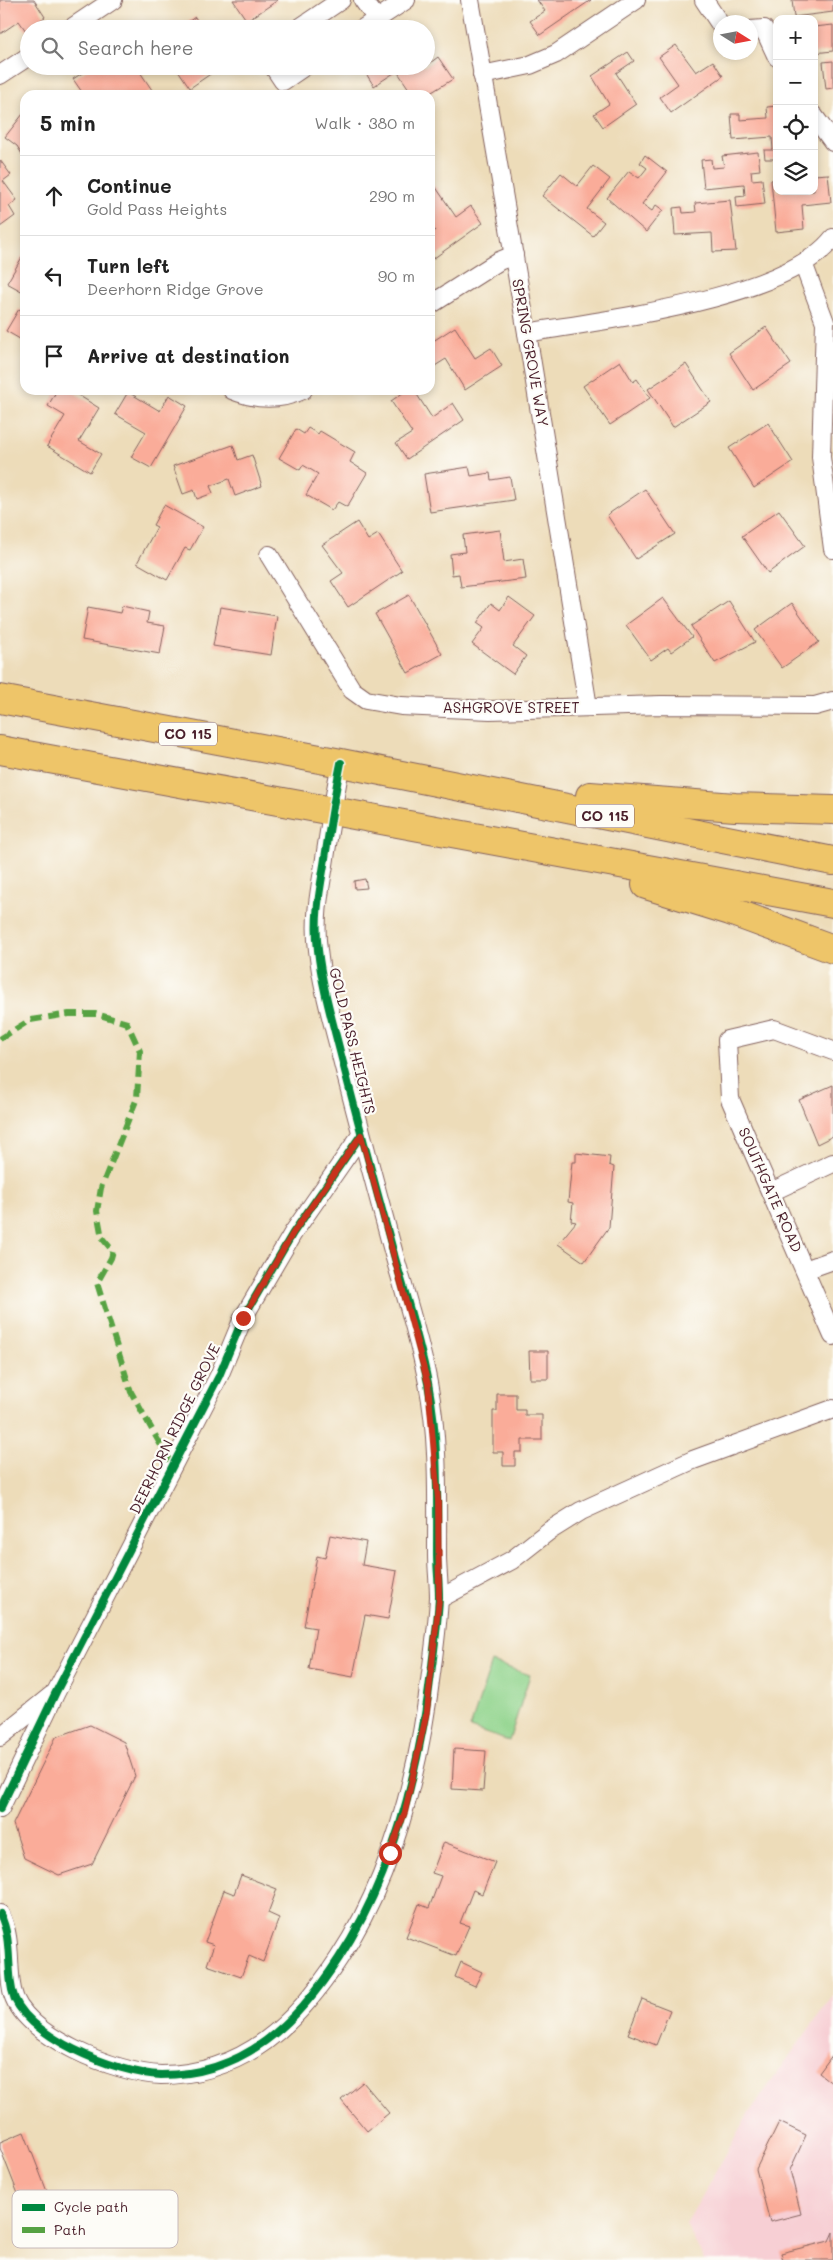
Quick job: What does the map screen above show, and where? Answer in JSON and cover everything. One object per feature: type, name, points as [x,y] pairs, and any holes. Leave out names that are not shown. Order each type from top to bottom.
[{"type":"highway","name":"CO 115","points":[[0,699],[377,770],[833,861]]},
{"type":"highway","points":[[0,750],[833,903]]},
{"type":"highway","points":[[377,770],[623,800],[833,810]]},
{"type":"highway","points":[[493,841],[674,893],[833,949]]},
{"type":"street","points":[[83,20],[113,0]]},
{"type":"street","points":[[311,20],[341,0]]},
{"type":"street","points":[[363,0],[377,19],[406,0]]},
{"type":"street","name":"SPRING GROVE WAY","points":[[470,0],[588,707]]},
{"type":"street","points":[[482,75],[530,65],[556,54],[636,0]]},
{"type":"street","points":[[704,0],[714,15]]},
{"type":"street","points":[[758,29],[764,29],[773,48]]},
{"type":"street","points":[[0,75],[20,62]]},
{"type":"street","points":[[279,75],[283,81],[292,75]]},
{"type":"street","points":[[818,121],[833,142]]},
{"type":"street","points":[[527,333],[694,303],[748,286],[803,263],[816,255],[833,238]]},
{"type":"street","points":[[435,302],[498,261],[514,255]]},
{"type":"street","points":[[803,263],[825,322],[821,457],[833,550]]},
{"type":"street","points":[[249,395],[263,399],[290,395]]},
{"type":"street","name":"ASHGROVE STREET","points":[[269,555],[352,690],[358,696],[374,702],[411,707],[490,710],[661,705],[815,706],[833,701]]},
{"type":"street","name":"GOLD PASS HEIGHTS","points":[[0,1914],[7,1927],[12,1993],[19,2008],[31,2024],[57,2040],[126,2070],[158,2075],[194,2073],[224,2063],[255,2048],[282,2030],[317,1992],[350,1941],[390,1853],[405,1812],[427,1711],[439,1599],[438,1500],[428,1384],[361,1135],[323,984],[318,952],[316,905],[340,763]]},
{"type":"street","name":"SOUTHGATE ROAD","points":[[833,1051],[774,1029],[727,1040],[730,1099],[833,1336]]},
{"type":"street","name":"DEERHORN RIDGE GROVE","points":[[0,1737],[56,1692],[220,1376],[243,1318],[293,1233],[361,1135]]},
{"type":"street","points":[[771,1192],[833,1163]]},
{"type":"street","points":[[805,1270],[833,1260]]},
{"type":"street","points":[[439,1599],[512,1560],[549,1531],[581,1511],[693,1460],[833,1409]]},
{"type":"street","points":[[0,1809],[56,1692]]},
{"type":"shaded area","points":[[833,1995],[833,2260],[704,2260],[686,2224],[749,2113]]},
{"type":"green space","points":[[492,1662],[530,1675],[509,1741],[470,1728]]},
{"type":"building","points":[[0,0],[34,0],[45,17],[41,20],[20,20],[20,22],[19,21],[0,34]]},
{"type":"building","points":[[233,0],[278,0],[248,20],[246,20]]},
{"type":"building","points":[[537,0],[591,0],[540,35],[530,21],[545,11]]},
{"type":"building","points":[[792,0],[833,0],[833,12],[794,15]]},
{"type":"building","points":[[833,25],[833,51],[818,53],[818,27]]},
{"type":"building","points":[[676,45],[696,72],[713,61],[723,76],[671,113],[660,97],[678,84],[659,57]]},
{"type":"building","points":[[628,52],[634,61],[616,73],[636,104],[603,127],[594,114],[609,104],[592,76]]},
{"type":"building","points":[[438,57],[453,79],[435,90],[410,90],[400,75],[435,75],[435,59]]},
{"type":"building","points":[[833,61],[833,88],[826,89],[823,62]]},
{"type":"building","points":[[79,75],[142,75],[152,90],[81,90],[73,79]]},
{"type":"building","points":[[181,75],[209,75],[190,88]]},
{"type":"building","points":[[367,75],[391,75],[374,86]]},
{"type":"building","points":[[773,106],[773,150],[772,137],[733,140],[731,114],[740,114],[740,120],[768,118],[767,107]]},
{"type":"building","points":[[20,118],[20,151],[17,146],[5,137]]},
{"type":"building","points":[[764,150],[773,150],[773,159],[765,159]]},
{"type":"building","points":[[758,152],[760,170],[751,171],[752,180],[762,179],[765,204],[737,207],[736,197],[745,196],[744,184],[704,188],[701,160],[711,159],[712,168],[724,167],[722,156]]},
{"type":"building","points":[[645,155],[667,172],[642,204],[652,211],[656,205],[663,210],[646,232],[607,198],[629,171],[639,178],[647,168],[640,163]]},
{"type":"building","points":[[0,160],[11,175],[3,181],[17,200],[9,206],[15,216],[0,227]]},
{"type":"building","points":[[593,166],[610,179],[587,209],[604,222],[593,236],[542,196],[561,173],[577,186]]},
{"type":"building","points":[[828,174],[831,202],[802,205],[804,229],[776,232],[771,180],[773,180],[773,195],[818,195],[818,175]]},
{"type":"building","points":[[435,186],[456,217],[471,206],[483,223],[435,257]]},
{"type":"building","points":[[730,200],[736,251],[713,252],[712,233],[675,235],[673,208],[682,207],[683,213],[696,212],[695,203]]},
{"type":"building","points":[[20,261],[20,290],[7,283]]},
{"type":"building","points":[[19,309],[20,339],[6,331]]},
{"type":"building","points":[[455,327],[475,358],[491,348],[502,366],[465,390],[446,359],[435,366],[435,340]]},
{"type":"building","points":[[766,327],[791,364],[753,390],[729,353]]},
{"type":"building","points":[[620,361],[633,382],[637,379],[650,398],[610,425],[583,386]]},
{"type":"building","points":[[686,364],[711,402],[673,427],[648,389]]},
{"type":"building","points":[[54,395],[78,395],[99,408],[79,441],[101,454],[90,472],[47,446],[65,416],[48,406]]},
{"type":"building","points":[[126,395],[133,395],[160,411],[169,395],[187,406],[151,468],[131,457],[146,432],[115,414]]},
{"type":"building","points":[[400,395],[417,395],[432,418],[453,403],[464,420],[407,459],[396,443],[412,433],[391,401]]},
{"type":"building","points":[[768,423],[793,462],[754,488],[729,448]]},
{"type":"building","points":[[308,428],[318,434],[320,431],[355,452],[350,462],[367,473],[347,507],[338,502],[332,510],[306,495],[318,474],[303,465],[300,470],[279,458],[296,429],[304,434]]},
{"type":"building","points":[[233,445],[238,460],[252,455],[262,486],[235,496],[229,479],[210,486],[213,493],[197,499],[194,490],[183,494],[173,466]]},
{"type":"building","points":[[469,467],[471,476],[490,473],[491,480],[510,477],[514,500],[430,512],[424,474]]},
{"type":"building","points":[[645,489],[675,534],[636,559],[607,515]]},
{"type":"building","points":[[164,505],[203,527],[190,550],[185,548],[167,580],[137,563],[157,527],[153,525]]},
{"type":"building","points":[[779,510],[805,546],[768,573],[742,536]]},
{"type":"building","points":[[357,522],[368,540],[378,534],[402,571],[348,607],[331,581],[343,573],[322,545]]},
{"type":"building","points":[[500,530],[504,562],[523,559],[526,579],[461,587],[459,574],[452,575],[450,554],[465,552],[463,535]]},
{"type":"building","points":[[409,595],[442,654],[408,673],[375,614]]},
{"type":"building","points":[[509,597],[535,616],[513,646],[526,656],[513,674],[472,644],[484,628],[477,623],[491,603],[500,610]]},
{"type":"building","points":[[663,598],[692,637],[671,652],[668,648],[651,660],[626,625]]},
{"type":"building","points":[[729,601],[755,642],[715,663],[691,626]]},
{"type":"building","points":[[792,603],[819,642],[782,668],[755,630]]},
{"type":"building","points":[[122,606],[149,612],[147,623],[165,626],[160,654],[82,640],[88,607],[120,613]]},
{"type":"building","points":[[220,607],[277,616],[271,655],[213,646]]},
{"type":"building","points":[[365,879],[367,888],[355,889],[354,881]]},
{"type":"building","points":[[833,1085],[833,1136],[817,1144],[799,1100]]},
{"type":"building","points":[[576,1153],[610,1157],[609,1165],[614,1167],[609,1227],[584,1262],[558,1244],[576,1222],[571,1221],[573,1203],[568,1202],[572,1162],[576,1162]]},
{"type":"building","points":[[529,1351],[548,1351],[548,1379],[530,1379]]},
{"type":"building","points":[[497,1394],[516,1394],[516,1410],[525,1410],[525,1415],[542,1415],[542,1440],[522,1440],[522,1452],[515,1452],[515,1466],[503,1466],[503,1452],[493,1452],[493,1411],[497,1411]]},
{"type":"building","points":[[330,1535],[366,1542],[362,1565],[397,1571],[388,1619],[365,1615],[353,1677],[309,1669],[316,1628],[304,1626],[317,1556],[325,1558]]},
{"type":"building","points":[[90,1725],[124,1742],[135,1776],[92,1864],[59,1875],[24,1858],[13,1824],[56,1737]]},
{"type":"building","points":[[454,1749],[486,1751],[483,1791],[452,1789]]},
{"type":"building","points":[[444,1842],[495,1862],[482,1894],[473,1890],[460,1923],[469,1926],[456,1956],[406,1937],[419,1904],[429,1908],[441,1876],[432,1873]]},
{"type":"building","points":[[241,1875],[277,1889],[268,1913],[279,1918],[263,1962],[249,1956],[241,1977],[207,1965],[214,1945],[205,1942],[224,1890],[234,1894]]},
{"type":"building","points":[[461,1962],[482,1972],[475,1986],[455,1977]]},
{"type":"building","points":[[642,1999],[670,2010],[656,2045],[628,2034]]},
{"type":"building","points":[[833,2054],[833,2084],[819,2073]]},
{"type":"building","points":[[363,2082],[389,2113],[367,2131],[341,2100]]},
{"type":"building","points":[[779,2122],[806,2135],[790,2170],[801,2214],[770,2222],[756,2169]]},
{"type":"building","points":[[24,2132],[46,2190],[16,2190],[0,2148],[0,2142]]},
{"type":"building","points":[[833,2232],[833,2260],[783,2260],[781,2253],[829,2241]]},
{"type":"marked path","points":[[0,1039],[30,1020],[69,1014],[96,1014],[127,1023],[140,1051],[137,1098],[101,1188],[97,1211],[102,1238],[113,1251],[97,1283],[131,1392],[173,1467]]},
{"type":"cycle path","points":[[0,1914],[8,1942],[12,1990],[19,2007],[33,2023],[52,2037],[74,2049],[97,2060],[121,2068],[161,2075],[191,2073],[218,2066],[243,2055],[265,2041],[286,2024],[305,2004],[323,1982],[359,1925],[390,1855],[402,1818],[412,1780],[427,1704],[437,1623],[439,1597],[436,1447],[432,1404],[421,1352],[355,1109],[328,1005],[320,964],[317,939],[320,886],[341,763]]},
{"type":"cycle path","points":[[0,1809],[56,1692],[219,1376],[243,1318],[293,1233],[361,1135]]},
{"type":"route","points":[[243,1318],[293,1233],[361,1135],[428,1384],[433,1416],[438,1500],[437,1557],[439,1599],[427,1711],[405,1812],[390,1853]]}]
